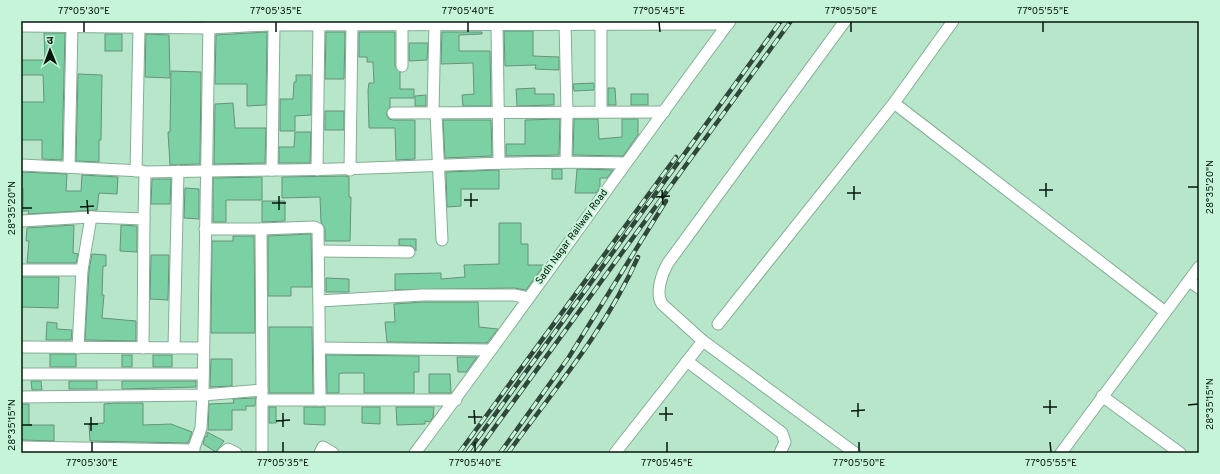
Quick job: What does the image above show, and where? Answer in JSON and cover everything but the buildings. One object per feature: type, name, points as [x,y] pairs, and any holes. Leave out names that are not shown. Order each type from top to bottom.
[{"type":"street","points":[[844,21],[664,269],[659,296],[660,301],[703,340],[855,453]]},
{"type":"street","points":[[718,324],[894,104],[953,21]]},
{"type":"street","points":[[21,26],[319,23],[352,25],[435,23],[497,25],[565,23],[729,23]]},
{"type":"street","points":[[317,170],[319,23]]},
{"type":"street","points":[[402,23],[402,66]]},
{"type":"street","points":[[435,23],[435,113],[442,240]]},
{"type":"street","points":[[565,23],[567,112],[566,161]]},
{"type":"street","points":[[601,23],[601,111]]},
{"type":"street","name":"Sadh Nagar Railway Road","points":[[415,453],[456,400],[625,163],[729,23]]},
{"type":"street","points":[[21,447],[193,452],[200,428],[203,395],[205,229],[208,171],[209,24]]},
{"type":"street","points":[[270,24],[272,170]]},
{"type":"street","points":[[142,348],[144,219],[140,171],[146,25]]},
{"type":"street","points":[[350,170],[352,25]]},
{"type":"street","points":[[497,25],[499,162]]},
{"type":"street","points":[[69,167],[72,26]]},
{"type":"street","points":[[894,104],[1164,311]]},
{"type":"street","points":[[393,113],[601,111],[664,112]]},
{"type":"street","points":[[21,165],[140,171],[208,171],[350,170],[438,164],[499,162],[566,161],[625,163]]},
{"type":"street","points":[[174,348],[178,171]]},
{"type":"street","points":[[21,220],[91,216],[144,219]]},
{"type":"street","points":[[78,348],[82,270],[91,216]]},
{"type":"street","points":[[205,229],[316,228],[318,232],[319,251],[320,400]]},
{"type":"street","points":[[261,229],[262,453]]},
{"type":"street","points":[[319,251],[409,252]]},
{"type":"street","points":[[1061,453],[1164,311],[1189,281],[1199,266]]},
{"type":"street","points":[[21,270],[82,270]]},
{"type":"street","points":[[1189,281],[1199,288]]},
{"type":"street","points":[[319,301],[423,295],[514,294],[528,298]]},
{"type":"street","points":[[615,453],[703,340]]},
{"type":"street","points":[[21,347],[203,348]]},
{"type":"street","points":[[320,348],[491,350]]},
{"type":"street","points":[[687,362],[782,433],[785,442],[780,453]]},
{"type":"street","points":[[21,374],[203,374]]},
{"type":"street","points":[[21,397],[262,395],[320,400],[456,400]]},
{"type":"street","points":[[1102,396],[1180,453]]},
{"type":"street","points":[[320,453],[323,447],[333,453]]},
{"type":"street","points":[[223,453],[228,449],[236,453]]},
{"type":"railway","points":[[467,453],[781,21]]},
{"type":"railway","points":[[476,453],[791,21]]},
{"type":"railway","points":[[459,453],[676,157]]},
{"type":"railway","points":[[500,453],[569,357],[666,201]]},
{"type":"railway","points":[[508,453],[595,334],[625,284],[638,257]]}]
